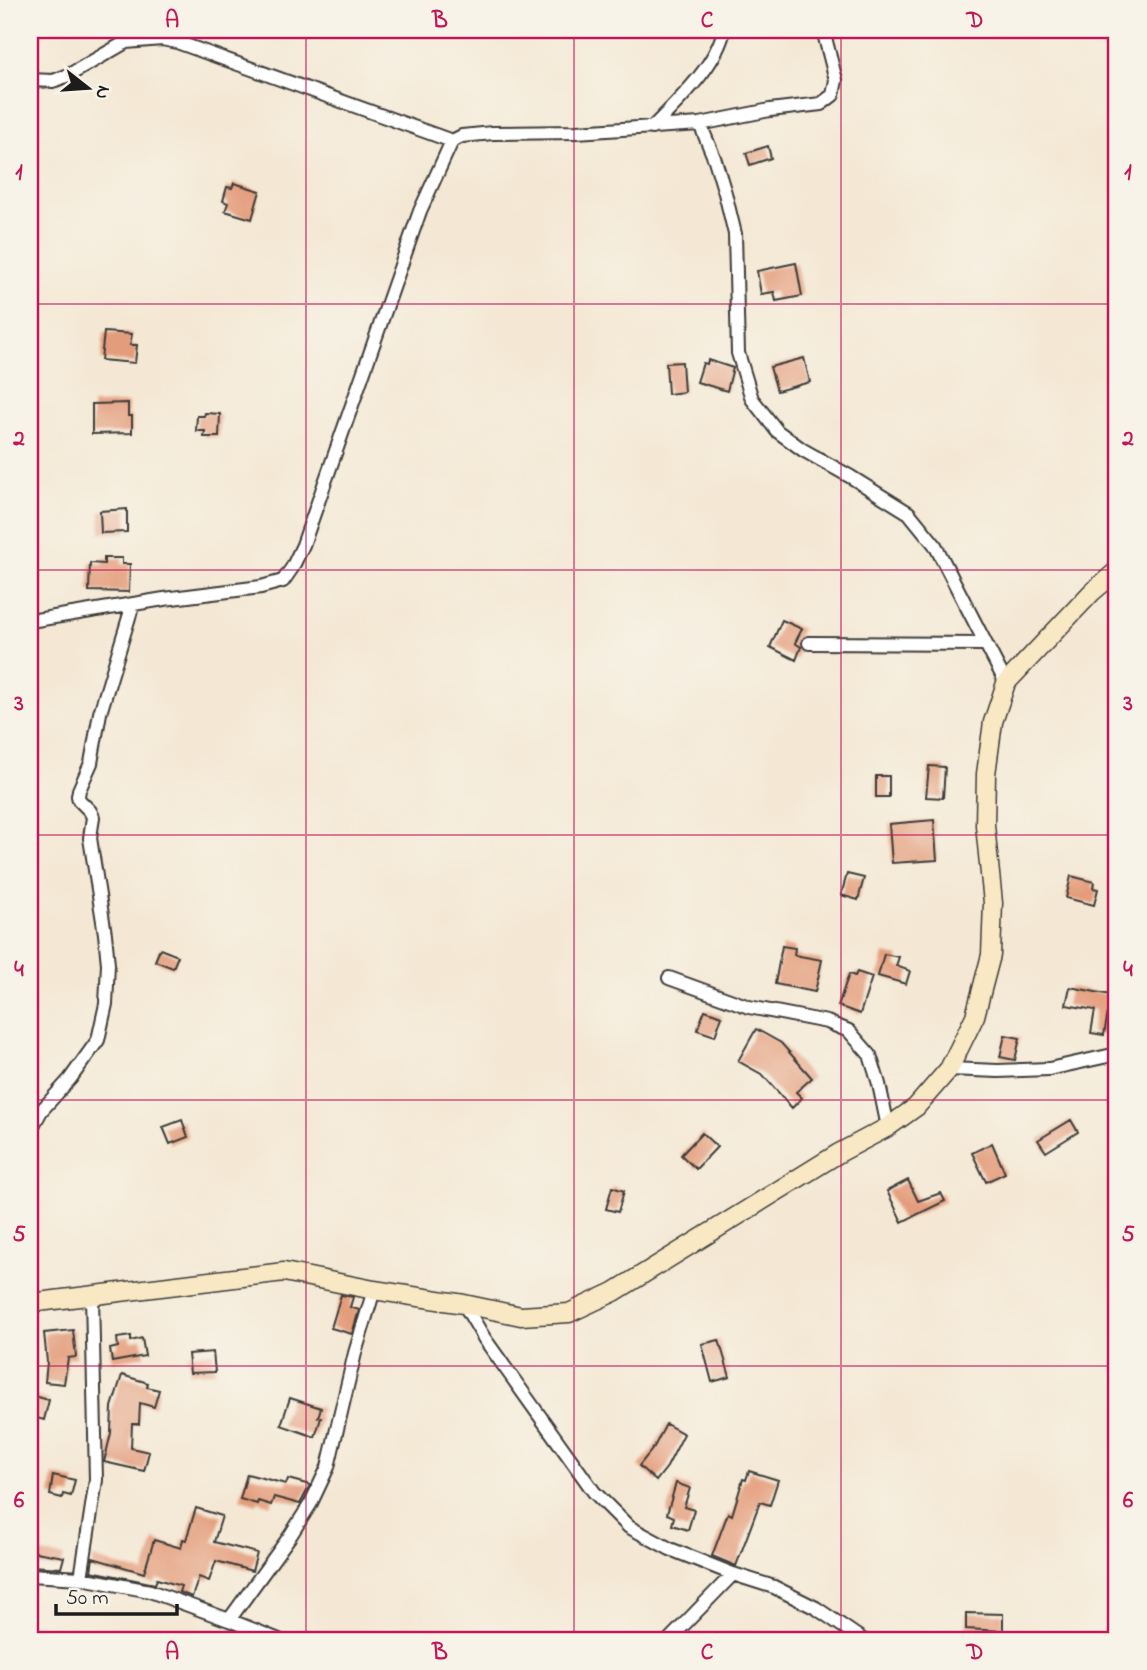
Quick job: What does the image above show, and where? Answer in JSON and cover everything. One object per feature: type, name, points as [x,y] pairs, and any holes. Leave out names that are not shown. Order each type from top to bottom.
[{"type":"street","points":[[652,128],[712,61],[724,30]]},
{"type":"street","points":[[30,621],[261,587],[283,581],[303,545],[421,211],[452,141],[463,136],[493,133],[576,132],[700,124],[770,110],[821,104],[833,95],[836,80],[823,30]]},
{"type":"street","points":[[30,80],[53,81],[69,75],[126,42],[162,39],[177,42],[452,141]]},
{"type":"street","points":[[700,124],[726,193],[734,234],[738,353],[752,399],[777,431],[803,450],[909,513],[935,545],[1006,683]]},
{"type":"street","points":[[30,1303],[284,1272],[521,1316],[569,1313],[614,1292],[839,1153],[888,1127],[916,1107],[949,1069],[975,1016],[991,955],[993,904],[985,825],[986,774],[993,722],[1006,683],[1092,592],[1117,571]]},
{"type":"street","points":[[30,1131],[41,1111],[70,1079],[97,1040],[106,1004],[108,964],[90,838],[93,817],[78,796],[91,763],[100,713],[133,604]]},
{"type":"street","points":[[809,643],[985,644]]},
{"type":"street","points":[[669,978],[749,1007],[827,1022],[849,1031],[870,1055],[888,1127]]},
{"type":"street","points":[[949,1069],[1049,1069],[1117,1054]]},
{"type":"street","points":[[229,1620],[311,1503],[328,1467],[355,1353],[374,1290]]},
{"type":"street","points":[[81,1578],[96,1480],[92,1295]]},
{"type":"street","points":[[464,1304],[484,1338],[594,1492],[629,1527],[670,1549],[774,1587],[805,1603],[863,1640]]},
{"type":"street","points":[[669,1640],[733,1574]]},
{"type":"street","points":[[30,1575],[81,1578],[150,1591],[279,1640]]},
{"type":"building","points":[[768,146],[771,158],[750,165],[746,153]]},
{"type":"building","points":[[234,183],[260,191],[252,219],[225,211],[228,203],[223,201],[227,187],[232,188]]},
{"type":"building","points":[[796,263],[802,296],[776,301],[774,292],[761,294],[757,271]]},
{"type":"building","points":[[104,332],[132,334],[130,345],[137,345],[135,363],[101,360]]},
{"type":"building","points":[[804,358],[810,382],[777,391],[770,367]]},
{"type":"building","points":[[708,360],[733,368],[727,391],[697,382],[703,363],[707,364]]},
{"type":"building","points":[[682,362],[684,392],[668,394],[666,363]]},
{"type":"building","points":[[128,403],[128,416],[132,416],[132,433],[92,434],[92,404]]},
{"type":"building","points":[[205,413],[220,414],[219,437],[204,437],[205,431],[196,431],[197,416],[204,416]]},
{"type":"building","points":[[127,509],[127,532],[101,533],[100,511]]},
{"type":"building","points":[[104,558],[122,558],[122,564],[130,564],[129,592],[89,591],[90,563],[104,564]]},
{"type":"building","points":[[782,620],[802,629],[795,643],[801,647],[796,660],[770,647]]},
{"type":"building","points":[[929,766],[945,767],[943,798],[926,797]]},
{"type":"building","points":[[876,776],[889,776],[889,797],[876,797]]},
{"type":"building","points":[[934,820],[937,860],[892,863],[889,824]]},
{"type":"building","points":[[847,874],[864,878],[858,900],[841,895]]},
{"type":"building","points":[[1071,876],[1094,882],[1093,888],[1098,889],[1094,905],[1066,898]]},
{"type":"building","points":[[782,946],[795,948],[794,955],[822,960],[815,992],[775,984]]},
{"type":"building","points":[[160,949],[178,956],[173,968],[155,961]]},
{"type":"building","points":[[884,954],[899,957],[896,966],[910,971],[906,984],[878,976]]},
{"type":"building","points":[[857,972],[872,977],[860,1014],[838,1006],[849,974],[855,976]]},
{"type":"building","points":[[1070,987],[1111,995],[1104,1035],[1091,1033],[1095,1010],[1066,1005]]},
{"type":"building","points":[[705,1010],[722,1016],[715,1036],[697,1030]]},
{"type":"building","points":[[756,1029],[781,1043],[812,1078],[796,1092],[802,1098],[792,1108],[763,1075],[738,1061]]},
{"type":"building","points":[[1005,1035],[1020,1038],[1015,1060],[1000,1057]]},
{"type":"building","points":[[182,1120],[188,1137],[170,1144],[163,1127]]},
{"type":"building","points":[[1071,1120],[1078,1132],[1046,1152],[1038,1140]]},
{"type":"building","points":[[702,1133],[717,1147],[696,1169],[681,1155]]},
{"type":"building","points":[[992,1143],[1005,1173],[986,1182],[972,1153]]},
{"type":"building","points":[[908,1180],[918,1201],[941,1193],[945,1201],[902,1222],[887,1191]]},
{"type":"building","points":[[612,1187],[624,1191],[618,1212],[606,1209]]},
{"type":"building","points":[[341,1295],[353,1297],[350,1307],[359,1310],[352,1334],[331,1328]]},
{"type":"building","points":[[73,1330],[76,1357],[68,1358],[64,1384],[45,1382],[47,1362],[44,1333]]},
{"type":"building","points":[[131,1336],[131,1341],[142,1338],[145,1356],[112,1362],[110,1349],[118,1347],[117,1338]]},
{"type":"building","points":[[719,1340],[730,1377],[712,1382],[702,1344]]},
{"type":"building","points":[[213,1352],[215,1372],[190,1373],[188,1354]]},
{"type":"building","points":[[122,1375],[148,1383],[147,1387],[159,1390],[154,1407],[140,1403],[139,1424],[132,1424],[131,1448],[149,1452],[144,1471],[104,1462],[111,1433],[112,1407]]},
{"type":"building","points":[[30,1395],[49,1400],[44,1420],[30,1416]]},
{"type":"building","points":[[290,1398],[321,1408],[315,1437],[281,1425]]},
{"type":"building","points":[[666,1424],[684,1434],[667,1467],[656,1481],[639,1466],[654,1447]]},
{"type":"building","points":[[749,1471],[778,1480],[770,1505],[760,1502],[736,1566],[712,1556],[728,1513],[732,1515],[743,1479],[746,1480]]},
{"type":"building","points":[[247,1474],[286,1484],[288,1479],[310,1485],[300,1504],[274,1497],[271,1505],[258,1501],[257,1504],[240,1499]]},
{"type":"building","points":[[53,1475],[75,1480],[71,1496],[63,1494],[62,1498],[50,1495]]},
{"type":"building","points":[[676,1483],[690,1488],[684,1507],[694,1510],[688,1530],[672,1525],[674,1517],[667,1514]]},
{"type":"building","points":[[196,1508],[222,1516],[214,1542],[257,1553],[252,1571],[216,1561],[209,1581],[199,1577],[192,1597],[179,1592],[181,1586],[157,1579],[155,1584],[91,1571],[93,1558],[144,1573],[154,1540],[181,1548]]},
{"type":"building","points":[[30,1551],[64,1557],[61,1568],[30,1566]]},
{"type":"building","points":[[966,1613],[1003,1614],[1003,1631],[966,1629]]}]
